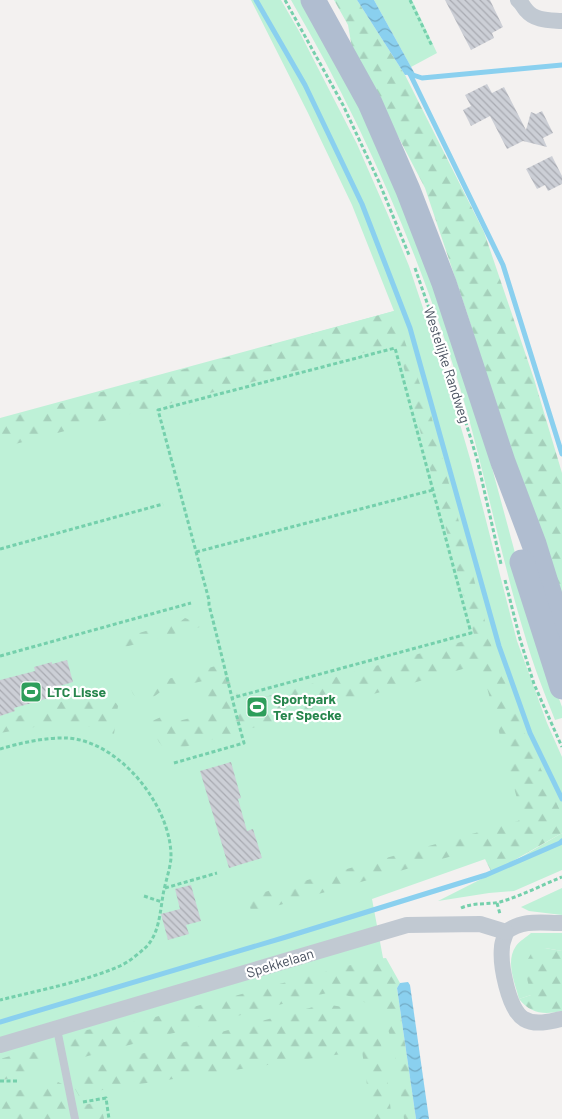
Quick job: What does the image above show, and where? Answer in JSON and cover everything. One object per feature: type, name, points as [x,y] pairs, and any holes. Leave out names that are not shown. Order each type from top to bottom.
[{"type":"main road","name":"Westelijke Randweg","points":[[313,0],[370,104],[408,190],[444,283],[503,462],[534,544],[562,634]]},
{"type":"main road","name":"Westelijke Randweg","points":[[503,462],[519,552],[562,687]]},
{"type":"street","points":[[521,1],[526,11],[534,17],[542,20],[562,21]]},
{"type":"street","points":[[562,923],[515,925],[506,932],[502,945],[502,962],[510,998],[515,1010],[523,1018],[533,1022],[562,1019]]},
{"type":"street","name":"Spekkelaan","points":[[0,1045],[407,925],[480,924],[506,932]]},
{"type":"lane","points":[[57,1029],[75,1119]]},
{"type":"path","name":"Westelijke Randweg","points":[[285,0],[343,105],[379,182],[413,264],[435,325]]},
{"type":"path","points":[[410,0],[432,46]]},
{"type":"path","points":[[174,763],[244,743],[236,716],[196,552],[158,410],[395,348],[471,633],[232,698]]},
{"type":"path","name":"Westelijke Randweg","points":[[452,378],[477,459],[502,570]]},
{"type":"path","points":[[196,552],[434,490]]},
{"type":"path","points":[[0,549],[164,504]]},
{"type":"path","points":[[504,579],[534,684],[562,747]]},
{"type":"path","points":[[0,656],[191,603]]},
{"type":"path","points":[[0,749],[18,744],[67,738],[84,741],[119,759],[134,773],[151,796],[167,834],[170,858],[156,930],[146,947],[122,965],[85,978],[0,1000]]},
{"type":"path","points":[[164,888],[217,873]]},
{"type":"path","points":[[497,903],[562,877]]},
{"type":"path","points":[[144,896],[162,902]]},
{"type":"path","points":[[0,1080],[18,1082]]},
{"type":"path","points":[[71,1104],[106,1098],[109,1119]]},
{"type":"green space","name":"Sportpark Ter Specke","points":[[251,0],[281,0],[357,144],[409,266],[448,383],[471,462],[517,641],[547,723],[562,757],[562,832],[372,899],[395,1022],[410,1119],[0,1119],[0,418],[394,311],[352,205]]},
{"type":"green space","points":[[291,0],[304,0],[386,159],[468,379],[541,649],[562,707],[562,718],[555,720],[532,657],[509,579],[466,408],[432,302],[391,198],[368,148],[318,48]]},
{"type":"green space","points":[[334,0],[357,0],[405,75],[484,232],[534,379],[562,473],[562,620],[467,313],[425,188],[352,48],[348,25]]},
{"type":"green space","points":[[374,0],[412,0],[437,53],[411,67]]},
{"type":"green space","points":[[394,311],[431,415],[492,648],[524,732],[562,815],[562,833],[492,873],[484,857],[477,849],[255,912],[251,910],[247,900],[250,896],[518,821],[522,817],[482,669],[477,665],[167,752],[159,742],[150,724],[161,717],[166,724],[211,713],[206,683],[203,681],[163,690],[152,698],[138,699],[131,689],[223,664],[227,667],[240,701],[250,701],[475,638],[398,345],[0,448],[0,420]]},
{"type":"green space","points":[[185,618],[201,624],[200,627],[121,648],[118,639],[181,621]]},
{"type":"green space","points":[[102,695],[118,706],[114,734],[77,723],[52,724],[0,733],[0,721],[47,708],[55,702],[68,703],[70,705]]},
{"type":"green space","points":[[562,833],[562,870],[514,891],[438,901],[499,870]]},
{"type":"green space","points":[[562,888],[562,915],[529,911],[521,907]]},
{"type":"green space","points":[[531,933],[562,933],[562,951],[545,948],[531,995],[519,999],[512,972],[511,959],[517,944]]},
{"type":"green space","points":[[545,948],[562,951],[562,1011],[538,1012],[528,1008],[519,999],[531,995],[524,966],[532,952]]},
{"type":"green space","points":[[386,958],[400,983],[397,988],[416,1119],[404,1119],[394,1049],[380,1014],[364,1002],[337,993],[312,996],[73,1060],[69,1046],[81,1031],[144,1020],[373,959]]},
{"type":"green space","points":[[329,1005],[342,1007],[361,1015],[376,1030],[382,1048],[392,1119],[372,1119],[362,1051],[106,1089],[79,1096],[75,1089],[72,1075],[93,1067],[313,1007]]},
{"type":"green space","points":[[27,1051],[40,1053],[43,1068],[0,1081],[0,1059]]},
{"type":"green space","points":[[54,1080],[62,1084],[69,1119],[0,1119],[0,1096]]},
{"type":"green space","points":[[101,1102],[104,1119],[86,1119],[83,1105]]},
{"type":"water","points":[[357,0],[374,0],[415,74],[405,75]]},
{"type":"water","points":[[408,982],[410,985],[429,1119],[416,1119],[397,988],[400,983]]},
{"type":"building","points":[[445,0],[490,0],[503,27],[492,33],[494,38],[471,50]]},
{"type":"building","points":[[487,84],[492,93],[504,87],[526,130],[531,112],[536,114],[542,111],[553,133],[543,138],[547,147],[523,141],[507,149],[490,116],[471,126],[463,110],[471,106],[465,95]]},
{"type":"building","points":[[552,156],[562,176],[562,184],[548,191],[545,185],[537,189],[526,169]]},
{"type":"building","points":[[67,660],[73,682],[53,688],[56,696],[14,708],[15,711],[0,716],[0,680],[35,671],[34,667]]},
{"type":"building","points":[[231,762],[241,798],[238,799],[247,831],[253,829],[262,858],[229,868],[200,771]]},
{"type":"building","points":[[191,885],[201,921],[186,925],[189,934],[168,940],[161,914],[180,909],[175,889]]},
{"type":"waterway","points":[[256,0],[305,85],[362,204],[410,328],[499,646],[530,733],[562,799]]},
{"type":"waterway","points":[[410,74],[422,78],[562,65]]},
{"type":"waterway","points":[[410,74],[503,265],[562,454]]},
{"type":"waterway","points":[[0,1022],[486,875],[562,841]]},
{"type":"place","name":"LTC Lisse","points":[[31,692]]},
{"type":"place","name":"Sportpark Ter Specke","points":[[257,707]]}]
